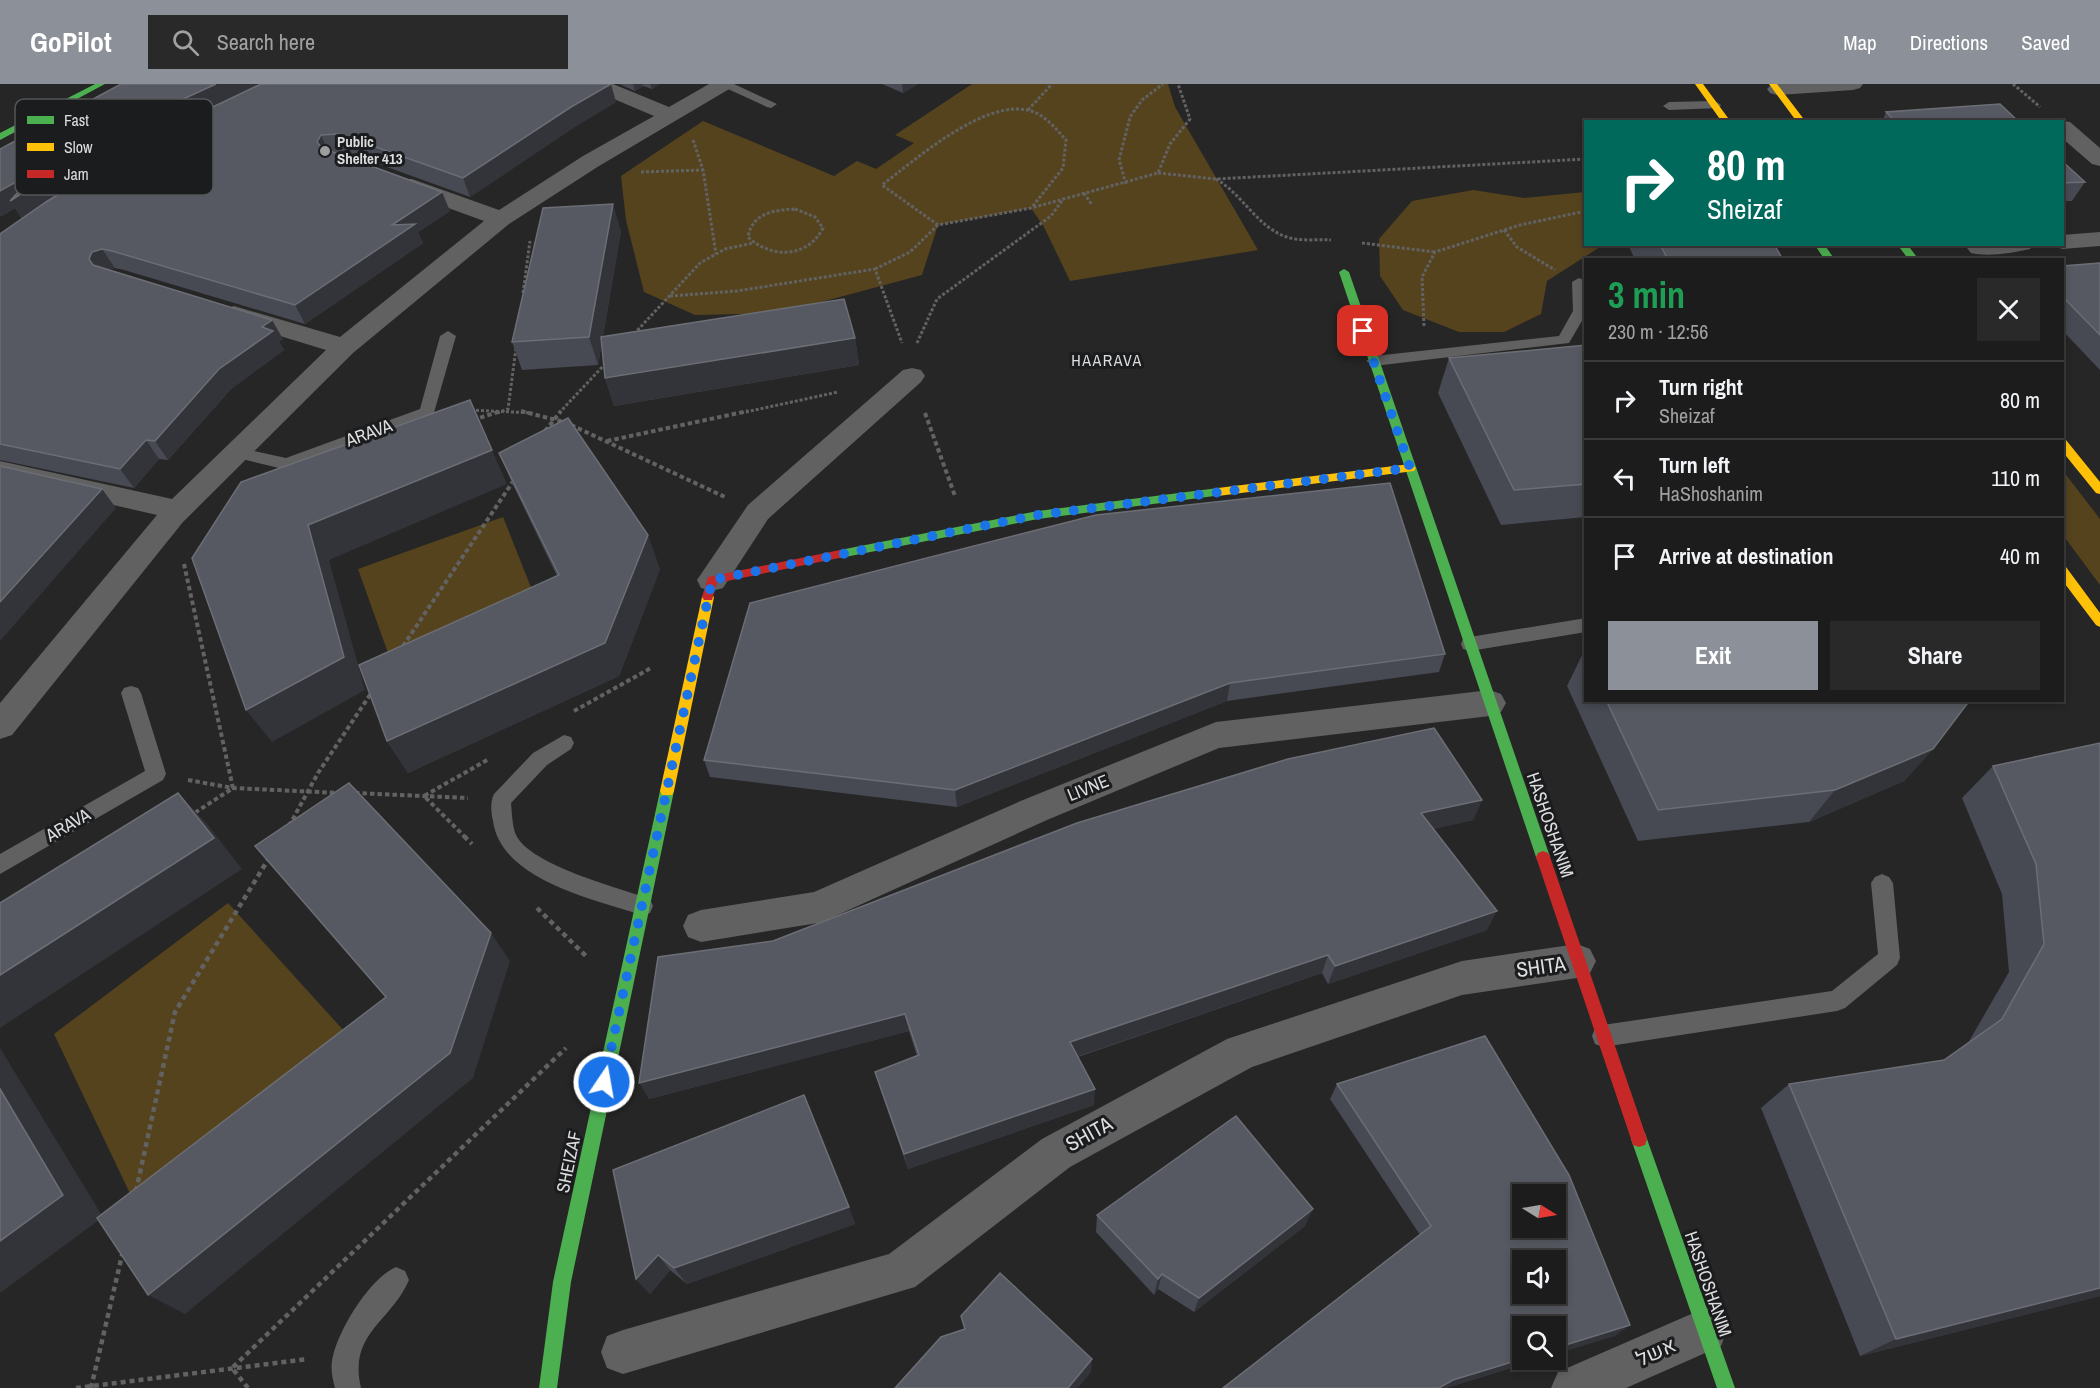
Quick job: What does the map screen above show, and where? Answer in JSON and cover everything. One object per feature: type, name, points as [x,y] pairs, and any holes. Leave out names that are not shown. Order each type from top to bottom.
[{"type":"street","points":[[72,99],[101,84]]},
{"type":"street","points":[[595,84],[676,112]]},
{"type":"street","points":[[0,726],[176,512],[344,347],[501,219],[591,160],[724,84]]},
{"type":"street","points":[[1699,84],[1725,120]]},
{"type":"street","points":[[1775,87],[1853,84]]},
{"type":"street","points":[[1775,87],[1800,120]]},
{"type":"street","points":[[0,137],[15,129]]},
{"type":"street","points":[[2064,129],[2100,159]]},
{"type":"street","points":[[382,176],[501,219]]},
{"type":"street","points":[[2064,242],[2100,239]]},
{"type":"street","points":[[1979,248],[2000,246]]},
{"type":"street","name":"HASHOSHANIM","points":[[1344,272],[1603,1036],[1726,1388]]},
{"type":"street","points":[[207,305],[344,347]]},
{"type":"street","points":[[712,580],[758,512],[910,370]]},
{"type":"street","points":[[2064,445],[2100,490]]},
{"type":"street","points":[[712,580],[1038,515],[1410,468]]},
{"type":"street","points":[[0,470],[176,512]]},
{"type":"street","points":[[2064,573],[2100,622]]},
{"type":"street","name":"SHEIZAF","points":[[548,1388],[562,1282],[712,580]]},
{"type":"street","name":"LIVNE","points":[[701,926],[818,907],[1035,810],[1216,735],[1490,703]]},
{"type":"street","name":"SHITA","points":[[623,1352],[900,1272],[1056,1153],[1241,1052],[1462,978],[1578,961]]},
{"type":"street","name":"אשל","points":[[1574,1388],[1705,1330]]},
{"type":"lane","points":[[724,84],[771,104]]},
{"type":"lane","points":[[1669,106],[1714,105]]},
{"type":"lane","points":[[1374,362],[1564,340],[1580,312],[1579,282]]},
{"type":"lane","points":[[427,412],[448,336]]},
{"type":"lane","name":"ARAVA","points":[[236,452],[287,464],[427,412]]},
{"type":"lane","points":[[1470,644],[1584,625]]},
{"type":"lane","points":[[131,693],[156,774]]},
{"type":"lane","points":[[564,743],[540,759],[501,800],[503,822],[510,844],[558,876],[642,906]]},
{"type":"lane","name":"ARAVA","points":[[0,865],[156,774]]},
{"type":"lane","points":[[1603,1036],[1837,1000],[1889,958],[1882,883]]},
{"type":"lane","points":[[348,1388],[344,1376],[347,1354],[355,1329],[396,1280]]},
{"type":"path","points":[[1028,110],[1052,84]]},
{"type":"path","points":[[1126,184],[1119,160],[1130,117],[1142,100],[1163,84]]},
{"type":"path","points":[[1158,173],[1166,149],[1180,128],[1190,119],[1178,84]]},
{"type":"path","points":[[2013,84],[2049,115]]},
{"type":"path","points":[[938,225],[882,185],[948,136],[988,115],[1028,110],[1047,120],[1066,140],[1063,168],[1031,208]]},
{"type":"path","points":[[676,112],[703,171],[716,254]]},
{"type":"path","points":[[669,296],[736,291],[875,269],[899,260],[925,241],[938,225],[1031,208],[1065,197],[1126,184],[1158,173],[1216,178],[1584,159]]},
{"type":"path","points":[[1216,178],[1227,184],[1256,216],[1284,236],[1332,240]]},
{"type":"path","points":[[1084,193],[1092,205]]},
{"type":"path","points":[[522,303],[536,196]]},
{"type":"path","points":[[910,370],[937,299],[1051,216],[1065,197]]},
{"type":"path","points":[[632,337],[688,271],[723,249],[753,243],[772,251],[796,250],[816,241],[823,228],[815,215],[806,211],[795,209],[770,212],[752,223],[748,237],[753,243]]},
{"type":"path","points":[[1355,243],[1435,252],[1504,230],[1584,211]]},
{"type":"path","points":[[1504,230],[1517,247],[1579,282]]},
{"type":"path","points":[[1427,357],[1422,309],[1422,277],[1435,252]]},
{"type":"path","points":[[875,269],[890,304],[910,370],[967,529]]},
{"type":"path","points":[[508,409],[517,338]]},
{"type":"path","points":[[542,437],[554,417],[609,361]]},
{"type":"path","points":[[606,442],[844,390]]},
{"type":"path","points":[[463,423],[508,409]]},
{"type":"path","points":[[427,412],[508,409],[554,417],[758,512]]},
{"type":"path","points":[[399,654],[516,476]]},
{"type":"path","points":[[176,512],[233,788]]},
{"type":"path","points":[[286,831],[318,773],[378,684]]},
{"type":"path","points":[[156,774],[233,788],[501,800]]},
{"type":"path","points":[[185,819],[233,788]]},
{"type":"path","points":[[134,1202],[175,1012],[273,852]]},
{"type":"path","points":[[232,1368],[572,1042]]},
{"type":"path","points":[[91,1387],[123,1248]]},
{"type":"path","points":[[76,1388],[347,1354]]},
{"type":"path","points":[[232,1368],[248,1388]]},
{"type":"shaded area","points":[[972,84],[1168,84],[1175,107],[1258,250],[1070,281],[1044,227],[1031,208],[938,225],[922,275],[780,313],[695,315],[644,292],[626,220],[621,176],[703,121],[834,176],[857,161],[876,169],[914,143],[895,135]]},
{"type":"shaded area","points":[[1473,190],[1524,198],[1584,192],[1584,246],[1601,246],[1547,281],[1541,314],[1504,332],[1459,332],[1403,310],[1380,276],[1379,239],[1412,201]]},
{"type":"shaded area","points":[[2064,472],[2100,519],[2100,585],[2064,536]]},
{"type":"shaded area","points":[[503,517],[538,605],[398,681],[358,569]]},
{"type":"shaded area","points":[[228,903],[345,1032],[134,1202],[54,1034]]},
{"type":"building","points":[[121,84],[216,84],[183,99],[93,99]]},
{"type":"building","points":[[261,84],[611,84],[571,107],[463,178],[339,134],[321,135],[317,142],[322,148],[442,192],[392,225],[415,224],[295,305],[112,251],[102,249],[92,252],[89,259],[93,265],[272,320],[262,327],[273,331],[219,369],[155,441],[146,440],[120,469],[0,444],[0,234],[57,195],[213,195],[213,107]]},
{"type":"building","points":[[2000,104],[2017,120],[1894,120],[1886,112]]},
{"type":"building","points":[[15,141],[15,183],[0,191],[0,149]]},
{"type":"building","points":[[2064,163],[2085,182],[2064,183]]},
{"type":"building","points":[[613,204],[589,337],[512,342],[543,208]]},
{"type":"building","points":[[1661,246],[1775,246],[1782,258],[1667,258]]},
{"type":"building","points":[[2100,263],[2100,335],[2064,298],[2064,266]]},
{"type":"building","points":[[844,299],[855,338],[605,378],[601,337]]},
{"type":"building","points":[[1584,345],[1584,484],[1514,490],[1449,358]]},
{"type":"building","points":[[470,400],[492,450],[308,525],[344,657],[246,710],[192,558],[241,482]]},
{"type":"building","points":[[568,418],[648,535],[605,643],[387,741],[359,665],[559,575],[499,453]]},
{"type":"building","points":[[0,466],[102,489],[0,602]]},
{"type":"building","points":[[1390,483],[1445,654],[1230,683],[955,790],[704,760],[750,603],[1096,515]]},
{"type":"building","points":[[1607,702],[1968,702],[1933,749],[1835,790],[1658,810]]},
{"type":"building","points":[[1434,728],[1482,800],[1421,813],[1497,911],[1335,966],[1328,955],[1070,1042],[1095,1089],[904,1154],[875,1072],[919,1055],[905,1014],[639,1083],[658,957],[773,941],[1077,823],[1288,759]]},
{"type":"building","points":[[2100,743],[2100,1288],[1896,1339],[1789,1084],[1944,1060],[2002,1019],[2044,944],[2036,864],[1993,766]]},
{"type":"building","points":[[349,783],[491,933],[450,1053],[148,1295],[97,1218],[386,997],[255,846]]},
{"type":"building","points":[[178,793],[214,838],[0,975],[0,903]]},
{"type":"building","points":[[1485,1036],[1569,1175],[1630,1325],[1566,1345],[1566,1316],[1512,1316],[1512,1362],[1453,1380],[1439,1388],[1223,1388],[1431,1226],[1337,1084]]},
{"type":"building","points":[[0,1089],[63,1195],[0,1241]]},
{"type":"building","points":[[804,1095],[849,1207],[674,1268],[658,1255],[636,1279],[613,1170]]},
{"type":"building","points":[[1236,1116],[1313,1209],[1199,1298],[1162,1274],[1158,1279],[1097,1215]]},
{"type":"building","points":[[1000,1273],[1092,1359],[1068,1388],[895,1388],[941,1337],[965,1329],[961,1316]]},
{"type":"traffic: fast","points":[[72,99],[101,84]]},
{"type":"traffic: fast","points":[[0,137],[15,129]]},
{"type":"traffic: fast","points":[[1820,246],[1829,258]]},
{"type":"traffic: fast","points":[[1904,246],[1912,258]]},
{"type":"traffic: fast","points":[[1344,272],[1543,857]]},
{"type":"traffic: fast","points":[[840,554],[1038,515],[1218,492]]},
{"type":"traffic: fast","points":[[548,1388],[562,1282],[667,791]]},
{"type":"traffic: fast","points":[[1639,1139],[1726,1388]]},
{"type":"traffic: slow","points":[[1699,84],[1726,120]]},
{"type":"traffic: slow","points":[[1773,84],[1800,120]]},
{"type":"traffic: slow","points":[[2064,445],[2100,490]]},
{"type":"traffic: slow","points":[[1218,492],[1410,468]]},
{"type":"traffic: slow","points":[[2064,573],[2100,622]]},
{"type":"traffic: slow","points":[[667,791],[708,597]]},
{"type":"traffic: jam","points":[[708,597],[712,580],[840,554]]},
{"type":"traffic: jam","points":[[1543,857],[1639,1139]]},
{"type":"place","name":"Public Shelter 413","points":[[325,151]]},
{"type":"district","name":"HAARAVA","points":[[1107,360]]},
{"type":"route","points":[[604,1082],[712,580],[1038,515],[1410,468],[1363,331]]}]
